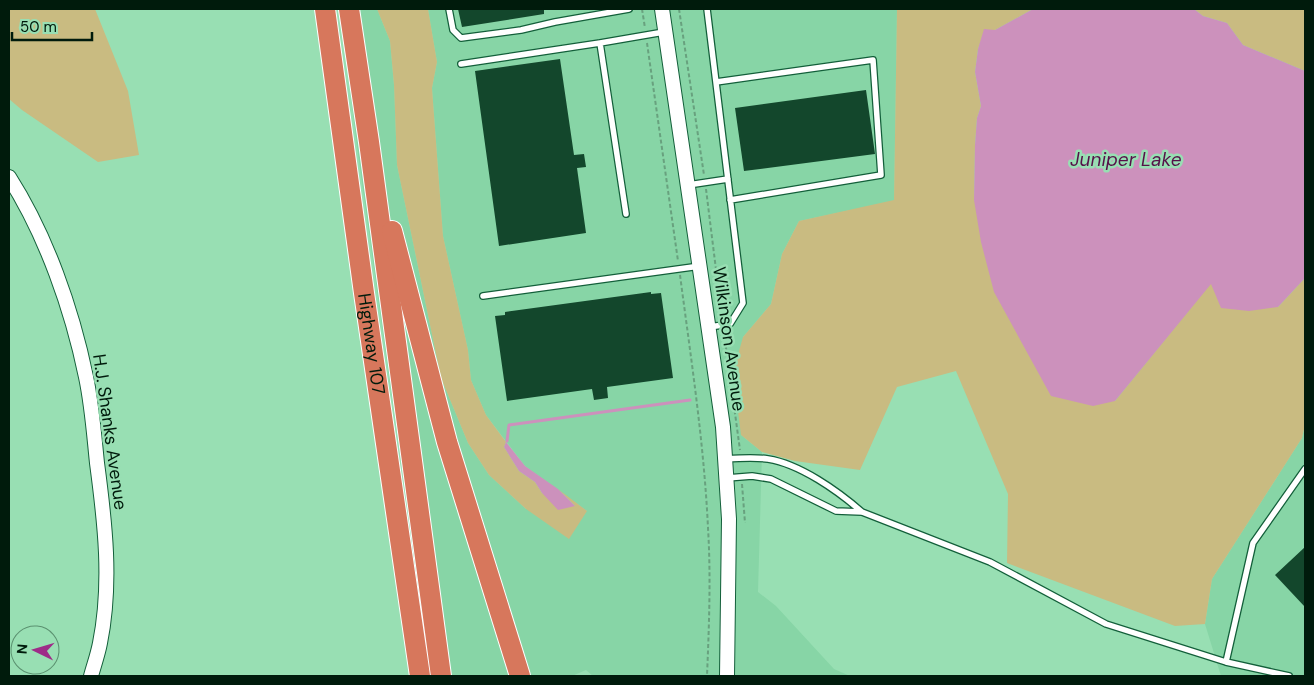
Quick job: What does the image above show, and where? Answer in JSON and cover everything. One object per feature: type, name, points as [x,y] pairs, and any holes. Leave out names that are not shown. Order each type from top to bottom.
[{"type":"highway","name":"Highway 107","points":[[325,9],[420,676]]},
{"type":"highway","name":"Highway 107","points":[[349,9],[369,142],[441,676]]},
{"type":"highway","points":[[369,142],[447,442],[520,676]]},
{"type":"street","name":"Wilkinson Avenue","points":[[662,9],[723,427],[729,519],[727,676]]},
{"type":"street","name":"H.J. Shanks Avenue","points":[[9,177],[50,258],[87,378],[105,528],[107,568],[100,643],[91,676]]},
{"type":"lane","points":[[449,9],[453,30],[461,38],[521,30],[629,9]]},
{"type":"lane","points":[[707,9],[743,303],[730,324],[708,327]]},
{"type":"lane","points":[[462,64],[665,32]]},
{"type":"lane","points":[[600,43],[626,214]]},
{"type":"lane","points":[[716,82],[873,60],[880,174],[730,200]]},
{"type":"lane","points":[[688,185],[728,179]]},
{"type":"lane","points":[[483,296],[700,266]]},
{"type":"lane","points":[[726,459],[769,460],[790,466],[844,496],[862,512]]},
{"type":"lane","points":[[1226,662],[1253,543],[1305,469]]},
{"type":"lane","points":[[727,478],[752,476],[771,479],[836,511],[862,512],[990,562],[1106,624],[1226,662],[1289,676]]},
{"type":"path","points":[[642,9],[700,430],[708,529],[709,625],[707,676]]},
{"type":"path","points":[[679,9],[737,416],[745,523]]},
{"type":"shaded area","points":[[9,9],[95,9],[128,91],[139,155],[98,162],[9,99]]},
{"type":"shaded area","points":[[340,9],[377,9],[390,41],[394,85],[397,165],[441,378],[468,443],[489,475],[526,509],[587,511],[525,466],[486,415],[471,380],[468,350],[443,236],[432,88],[437,62],[428,9],[897,9],[894,201],[799,221],[782,254],[771,304],[743,337],[741,435],[762,452],[758,592],[776,606],[834,669],[850,676],[593,676],[586,670],[572,676],[422,676],[412,541],[358,154]]},
{"type":"shaded area","points":[[377,9],[428,9],[437,62],[432,88],[443,236],[468,350],[471,380],[486,415],[506,442],[504,447],[519,471],[535,482],[542,493],[575,506],[558,489],[587,511],[569,539],[526,509],[489,475],[468,443],[441,378],[397,165],[394,85],[390,41]]},
{"type":"shaded area","points":[[897,9],[1033,9],[995,30],[985,30],[978,49],[975,72],[981,106],[977,118],[974,200],[1115,401],[1211,283],[1278,307],[1305,278],[1305,425],[1302,438],[1212,579],[1205,624],[1175,626],[1007,563],[1008,494],[956,371],[897,387],[860,470],[795,461],[762,452],[741,435],[733,372],[743,337],[771,304],[782,254],[799,221],[894,200]]},
{"type":"shaded area","points":[[1194,9],[1305,9],[1305,71],[1243,45],[1227,23],[1203,16]]},
{"type":"shaded area","points":[[1305,425],[1305,676],[1221,676],[1205,624],[1212,579],[1302,438]]},
{"type":"water","name":"Juniper Lake","points":[[1033,9],[1194,9],[1203,16],[1227,23],[1243,45],[1305,71],[1305,278],[1278,307],[1249,311],[1221,308],[1211,284],[1115,401],[1093,406],[1051,396],[994,292],[981,242],[974,200],[977,118],[981,106],[975,72],[978,49],[984,29],[995,30]]},
{"type":"water","points":[[506,442],[525,466],[558,489],[575,506],[558,510],[542,493],[535,482],[519,471],[504,447]]},
{"type":"building","points":[[458,9],[544,9],[544,14],[462,27]]},
{"type":"building","points":[[560,59],[574,155],[584,154],[586,167],[577,168],[586,233],[499,246],[475,71]]},
{"type":"building","points":[[866,90],[875,154],[744,171],[735,108]]},
{"type":"building","points":[[651,292],[651,294],[661,293],[673,378],[607,387],[608,398],[594,400],[592,389],[507,401],[495,316],[505,315],[505,312]]},
{"type":"building","points":[[1305,547],[1305,607],[1275,575]]},
{"type":"waterway","points":[[507,441],[509,425],[690,400]]}]
